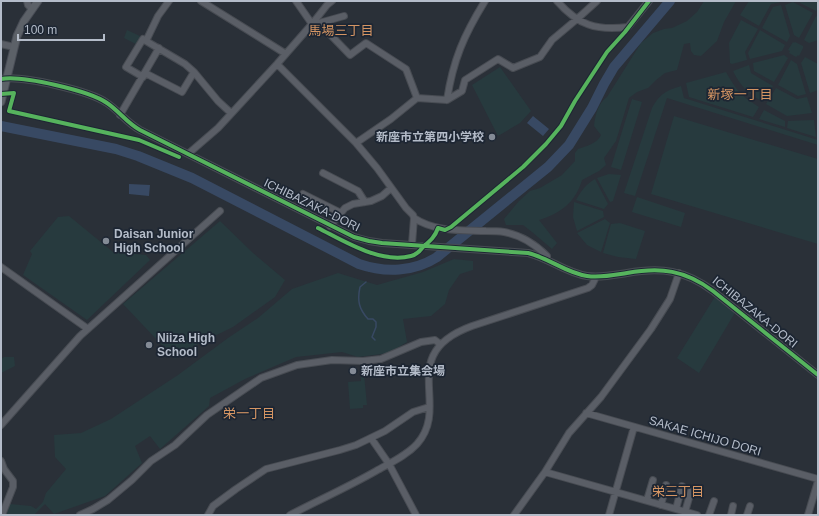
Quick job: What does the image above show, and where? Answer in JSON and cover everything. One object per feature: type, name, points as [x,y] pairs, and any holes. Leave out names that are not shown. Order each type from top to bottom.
[{"type":"main road","points":[[1,101],[4,78],[20,28],[38,1]]},
{"type":"street","points":[[27,1],[28,5],[32,9]]},
{"type":"street","points":[[146,41],[158,16],[169,1]]},
{"type":"street","points":[[202,1],[286,54]]},
{"type":"street","points":[[296,1],[316,23],[350,55],[366,44],[406,69],[417,98]]},
{"type":"street","points":[[447,100],[450,77],[457,54],[485,1]]},
{"type":"street","points":[[557,1],[571,16],[594,28],[628,27],[649,1]]},
{"type":"street","points":[[356,143],[391,119],[417,98],[447,100],[462,91],[466,80],[498,59],[513,68],[540,57],[552,40],[597,1]]},
{"type":"street","points":[[188,154],[218,128],[316,23],[327,2]]},
{"type":"street","points":[[316,23],[344,16]]},
{"type":"street","points":[[194,72],[182,92],[126,67],[143,39],[185,64],[194,72],[218,101],[231,113]]},
{"type":"street","points":[[1,44],[14,47]]},
{"type":"street","points":[[120,115],[159,48]]},
{"type":"street","points":[[277,64],[356,143],[414,218],[423,224],[448,230],[502,232],[511,234],[538,247],[547,256],[547,259]]},
{"type":"street","name":"ICHIBAZAKA-DORI","points":[[4,78],[28,80],[92,95],[109,104],[133,126],[354,237],[369,241],[528,253],[547,259],[576,273],[596,277],[652,270],[679,273],[690,276],[708,287],[818,375]]},
{"type":"street","points":[[323,173],[358,190],[364,202]]},
{"type":"street","points":[[330,226],[345,208],[371,201],[382,196],[391,188]]},
{"type":"street","points":[[303,194],[340,213]]},
{"type":"street","points":[[1,425],[80,336],[220,211]]},
{"type":"street","points":[[412,244],[414,218]]},
{"type":"street","points":[[1,267],[88,329]]},
{"type":"street","points":[[516,515],[545,472],[569,432],[611,385],[662,314],[672,295],[679,273]]},
{"type":"street","points":[[290,515],[354,484],[389,464],[409,451],[420,439],[426,426],[429,407],[429,371],[431,361],[440,344],[447,338],[463,329],[588,288],[592,286],[596,277]]},
{"type":"street","points":[[80,515],[108,500],[132,480],[150,461],[175,445],[207,415],[261,378],[297,364],[332,360],[381,359],[396,354],[421,342],[436,340],[440,344]]},
{"type":"street","points":[[208,515],[213,506],[236,488],[266,469],[340,450],[371,438],[413,412],[429,407]]},
{"type":"street","name":"SAKAE ICHIJO DORI","points":[[586,413],[818,480]]},
{"type":"street","points":[[609,515],[634,427]]},
{"type":"street","points":[[371,438],[389,464],[416,515]]},
{"type":"street","points":[[1,460],[4,469],[13,481],[13,487],[2,515]]},
{"type":"street","points":[[545,472],[697,515]]},
{"type":"street","points":[[647,500],[653,480]]},
{"type":"street","points":[[808,515],[818,480]]},
{"type":"street","points":[[661,504],[666,484]]},
{"type":"street","points":[[676,509],[682,486]]},
{"type":"street","points":[[685,512],[691,492]]},
{"type":"street","points":[[710,515],[714,501]]},
{"type":"street","points":[[731,515],[733,506]]},
{"type":"street","points":[[747,515],[750,506]]},
{"type":"green space","points":[[704,1],[736,1],[724,22],[717,41],[701,56],[694,55],[691,51],[690,43],[684,44],[677,70],[665,73],[648,88],[637,92],[629,98],[616,141],[604,158],[606,165],[599,171],[582,180],[575,195],[566,206],[554,214],[539,220],[557,243],[552,249],[523,225],[506,225],[504,219],[519,201],[530,191],[540,188],[562,175],[575,161],[575,153],[578,149],[597,141],[601,135],[594,126],[595,118],[601,103],[607,97],[641,43],[653,33],[672,28],[687,21],[697,12]]},
{"type":"green space","points":[[749,1],[781,2],[771,4],[759,26],[740,15]]},
{"type":"green space","points":[[801,1],[818,1],[816,11],[800,3]]},
{"type":"green space","points":[[793,2],[813,13],[799,38],[794,35],[785,5]]},
{"type":"green space","points":[[781,5],[790,36],[787,42],[762,28],[773,7]]},
{"type":"green space","points":[[816,16],[818,17],[818,40],[809,43],[804,40]]},
{"type":"green space","points":[[741,20],[758,29],[745,52],[747,60],[732,64],[730,63],[729,43]]},
{"type":"green space","points":[[127,30],[142,37],[138,45],[124,38]]},
{"type":"green space","points":[[760,30],[785,45],[782,51],[750,59],[748,53]]},
{"type":"green space","points":[[793,42],[803,46],[799,56],[798,55],[796,57],[789,53],[790,51],[788,50]]},
{"type":"green space","points":[[784,55],[788,58],[774,82],[754,71],[753,63]]},
{"type":"green space","points":[[805,57],[818,64],[818,90],[810,93],[801,63]]},
{"type":"green space","points":[[791,60],[797,64],[806,94],[798,96],[778,85]]},
{"type":"green space","points":[[749,65],[751,73],[773,86],[763,102],[745,89],[733,71]]},
{"type":"green space","points":[[500,67],[531,111],[520,123],[498,136],[472,85]]},
{"type":"green space","points":[[726,72],[740,92],[759,107],[753,117],[689,97],[686,83]]},
{"type":"green space","points":[[681,86],[684,98],[818,140],[818,145],[667,98],[635,196],[624,193],[652,108],[658,99],[664,94]]},
{"type":"green space","points":[[776,88],[797,99],[807,97],[812,113],[787,116],[766,104]]},
{"type":"green space","points":[[632,99],[642,102],[621,170],[611,167]]},
{"type":"green space","points":[[764,110],[785,121],[785,127],[759,119]]},
{"type":"green space","points":[[674,116],[818,159],[818,244],[651,194]]},
{"type":"green space","points":[[814,120],[816,137],[787,128],[788,121]]},
{"type":"green space","points":[[609,174],[621,175],[613,201],[610,202],[597,178]]},
{"type":"green space","points":[[595,179],[608,204],[604,209],[576,200],[584,188]]},
{"type":"green space","points":[[637,197],[685,213],[681,227],[632,212]]},
{"type":"green space","points":[[574,202],[603,211],[604,217],[577,231],[573,217]]},
{"type":"green space","points":[[69,216],[113,252],[146,255],[150,260],[87,320],[23,275],[32,254],[30,251],[58,217]]},
{"type":"green space","points":[[605,219],[610,223],[601,252],[587,245],[577,233]]},
{"type":"green space","points":[[220,221],[253,253],[285,280],[275,297],[233,327],[194,346],[175,359],[123,304]]},
{"type":"green space","points":[[620,223],[645,231],[636,259],[618,257],[603,253],[611,224]]},
{"type":"green space","points":[[454,259],[473,261],[473,270],[460,274],[449,290],[445,304],[431,316],[403,319],[407,342],[389,353],[358,357],[342,352],[296,357],[245,379],[210,398],[209,406],[160,449],[150,436],[135,446],[142,463],[105,496],[54,514],[45,504],[34,515],[6,515],[10,504],[31,506],[36,509],[43,502],[46,493],[66,469],[55,457],[54,435],[81,433],[111,419],[178,375],[258,318],[292,289],[338,273],[377,285],[423,272]]},
{"type":"green space","points":[[716,295],[736,311],[699,373],[677,358]]},
{"type":"green space","points":[[4,357],[14,357],[15,366],[1,373],[1,359]]},
{"type":"green space","points":[[360,364],[363,364],[367,405],[363,405],[363,408],[350,409],[348,382],[361,381]]},
{"type":"water","points":[[533,116],[549,129],[543,136],[527,123]]},
{"type":"water","points":[[129,184],[150,185],[149,196],[129,194]]},
{"type":"waterway","points":[[1,126],[116,149],[138,156],[192,178],[359,264],[379,269],[399,270],[419,266],[437,257],[548,167],[569,145],[592,108],[614,67],[670,1]]},
{"type":"waterway","points":[[366,282],[360,287],[359,301],[361,308],[368,319],[373,319],[376,322],[376,327],[372,337],[375,340]]},
{"type":"cycle path","points":[[318,228],[351,245],[375,254],[399,258],[416,254],[432,239],[438,228],[445,230],[451,227],[523,167],[546,144],[561,126],[575,101],[607,52],[649,1]]},
{"type":"cycle path","points":[[1,79],[24,79],[56,85],[98,98],[111,106],[140,130],[354,237],[382,243],[528,253],[543,258],[572,272],[592,277],[651,270],[682,274],[693,278],[713,291],[818,375]]},
{"type":"cycle path","points":[[1,94],[14,93],[9,111],[139,140],[179,157]]},
{"type":"place","name":"新座市立第四小学校","points":[[492,137]]},
{"type":"place","name":"Daisan Junior High School","points":[[106,241]]},
{"type":"place","name":"Niiza High School","points":[[149,345]]},
{"type":"place","name":"新座市立集会場","points":[[353,371]]},
{"type":"district","name":"馬場三丁目","points":[[341,30]]},
{"type":"district","name":"新塚一丁目","points":[[740,94]]},
{"type":"district","name":"栄一丁目","points":[[249,413]]},
{"type":"district","name":"栄三丁目","points":[[678,491]]}]
